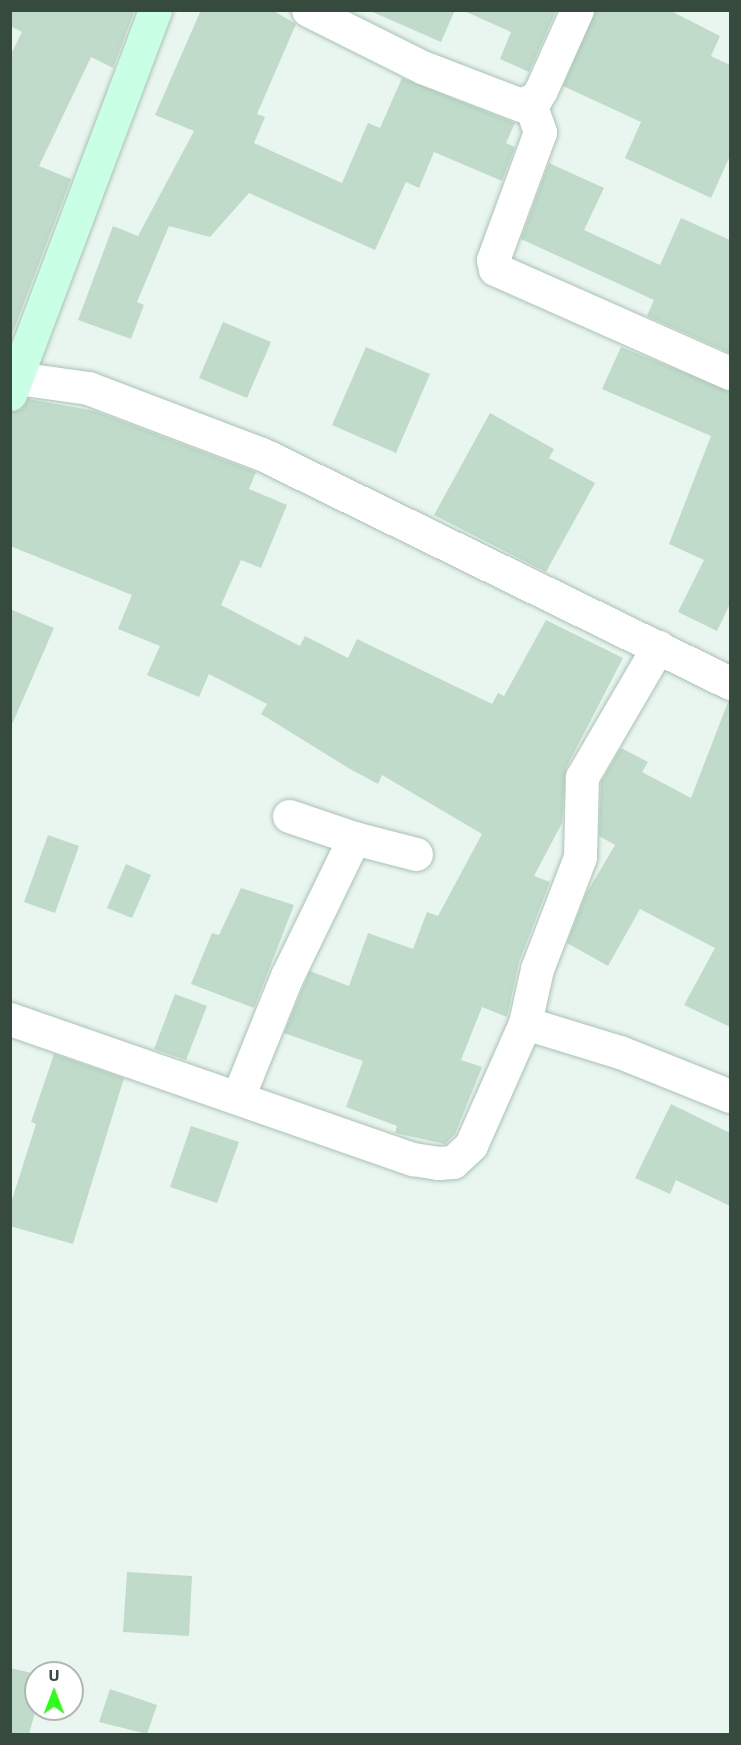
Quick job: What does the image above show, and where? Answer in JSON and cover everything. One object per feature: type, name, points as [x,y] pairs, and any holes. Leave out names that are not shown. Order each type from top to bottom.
[{"type":"street","points":[[155,10],[13,383],[88,388],[262,454],[730,683]]},
{"type":"street","points":[[308,10],[511,104],[530,103],[541,90],[577,10]]},
{"type":"street","points":[[530,103],[540,132],[493,260],[495,269],[730,373]]},
{"type":"street","points":[[10,1019],[413,1159],[453,1162],[471,1145],[525,1023],[537,969],[580,857],[582,777],[658,647]]},
{"type":"street","points":[[289,816],[354,838],[416,854]]},
{"type":"street","points":[[238,1097],[287,976],[354,838]]},
{"type":"street","points":[[525,1023],[620,1052],[730,1096]]},
{"type":"building","points":[[10,10],[135,10],[113,68],[91,57],[39,166],[71,179],[10,340],[10,56],[22,32],[10,26]]},
{"type":"building","points":[[201,10],[272,10],[296,24],[257,114],[265,117],[254,143],[342,183],[368,123],[380,128],[402,78],[515,123],[506,143],[515,147],[502,181],[434,152],[419,188],[406,182],[375,250],[249,193],[210,237],[169,226],[137,302],[144,305],[131,339],[78,320],[113,226],[138,236],[194,131],[155,115]]},
{"type":"building","points":[[368,10],[455,10],[441,42]]},
{"type":"building","points":[[462,10],[556,11],[529,72],[500,59],[511,32]]},
{"type":"building","points":[[595,10],[669,10],[720,36],[711,56],[730,65],[730,156],[711,198],[625,158],[641,122],[563,86]]},
{"type":"building","points":[[549,163],[604,188],[584,230],[660,265],[681,218],[730,240],[730,353],[647,316],[654,300],[521,239]]},
{"type":"building","points":[[223,322],[271,342],[247,398],[199,378]]},
{"type":"building","points":[[366,347],[430,374],[396,453],[332,425]]},
{"type":"building","points":[[621,347],[730,391],[730,604],[717,631],[678,612],[704,560],[669,544],[711,436],[602,389]]},
{"type":"building","points":[[28,399],[95,411],[256,472],[249,489],[287,505],[261,568],[241,560],[221,605],[300,646],[305,636],[348,658],[357,639],[492,704],[498,693],[504,696],[546,620],[623,658],[566,768],[562,823],[534,876],[550,882],[519,962],[507,1017],[482,1007],[461,1060],[482,1067],[455,1134],[445,1144],[395,1133],[397,1126],[346,1107],[363,1061],[284,1033],[310,971],[349,986],[368,933],[413,949],[427,912],[438,916],[482,834],[382,775],[378,784],[350,769],[261,714],[267,704],[209,674],[199,697],[147,675],[160,646],[118,629],[132,595],[10,546],[10,412],[21,409]]},
{"type":"building","points":[[490,413],[554,449],[549,458],[595,483],[546,572],[434,515]]},
{"type":"building","points":[[10,609],[54,628],[10,729]]},
{"type":"building","points":[[728,702],[730,702],[730,1027],[684,1005],[715,948],[640,909],[608,966],[567,943],[586,894],[615,845],[599,836],[601,782],[621,748],[648,762],[642,772],[691,798]]},
{"type":"building","points":[[48,835],[79,846],[55,913],[24,902]]},
{"type":"building","points":[[126,864],[151,875],[132,918],[107,908]]},
{"type":"building","points":[[241,888],[294,905],[254,1008],[191,984],[212,933],[219,935]]},
{"type":"building","points":[[175,994],[207,1006],[186,1060],[154,1049]]},
{"type":"building","points":[[54,1054],[124,1078],[73,1244],[10,1226],[10,1206],[36,1124],[31,1122]]},
{"type":"building","points":[[671,1104],[730,1133],[730,1206],[676,1180],[670,1194],[635,1178]]},
{"type":"building","points":[[191,1126],[239,1142],[217,1203],[170,1187]]},
{"type":"building","points":[[127,1572],[192,1576],[189,1636],[123,1632]]},
{"type":"building","points":[[10,1668],[24,1671],[24,1721],[33,1721],[29,1734],[10,1734]]},
{"type":"building","points":[[110,1689],[157,1705],[147,1734],[99,1722]]}]
